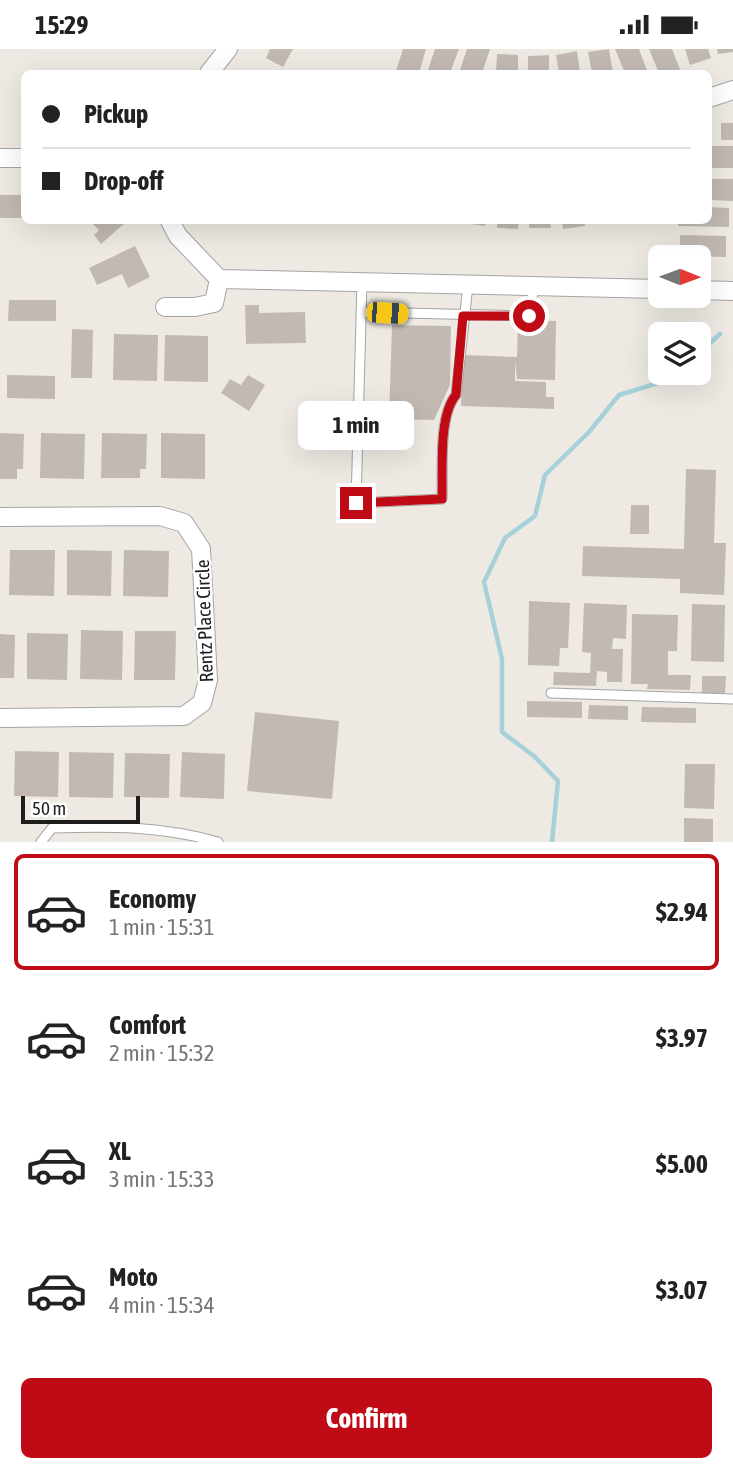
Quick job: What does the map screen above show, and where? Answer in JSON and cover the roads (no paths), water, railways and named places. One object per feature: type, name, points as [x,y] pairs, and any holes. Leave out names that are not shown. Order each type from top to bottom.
[{"type":"street","points":[[211,70],[228,49]]},
{"type":"street","points":[[712,97],[733,90]]},
{"type":"street","points":[[0,158],[21,158]]},
{"type":"street","points":[[172,224],[178,236],[219,279],[648,289]]},
{"type":"street","points":[[165,307],[195,307],[214,303],[219,279]]},
{"type":"street","points":[[711,290],[733,291]]},
{"type":"street","name":"Rentz Place Circle","points":[[0,517],[160,516],[184,523],[201,549],[208,680],[202,703],[184,716],[0,718]]},
{"type":"lane","points":[[362,282],[356,503],[442,499],[445,421],[448,404],[456,395],[468,285]]},
{"type":"lane","points":[[361,312],[529,316],[534,286]]},
{"type":"lane","points":[[551,693],[733,699]]},
{"type":"lane","points":[[41,842],[52,828],[99,826],[175,830],[218,842]]},
{"type":"waterway","points":[[711,342],[720,334]]},
{"type":"waterway","points":[[552,842],[558,781],[535,757],[502,732],[502,659],[484,582],[505,538],[535,516],[545,475],[589,432],[619,395],[652,385]]}]
